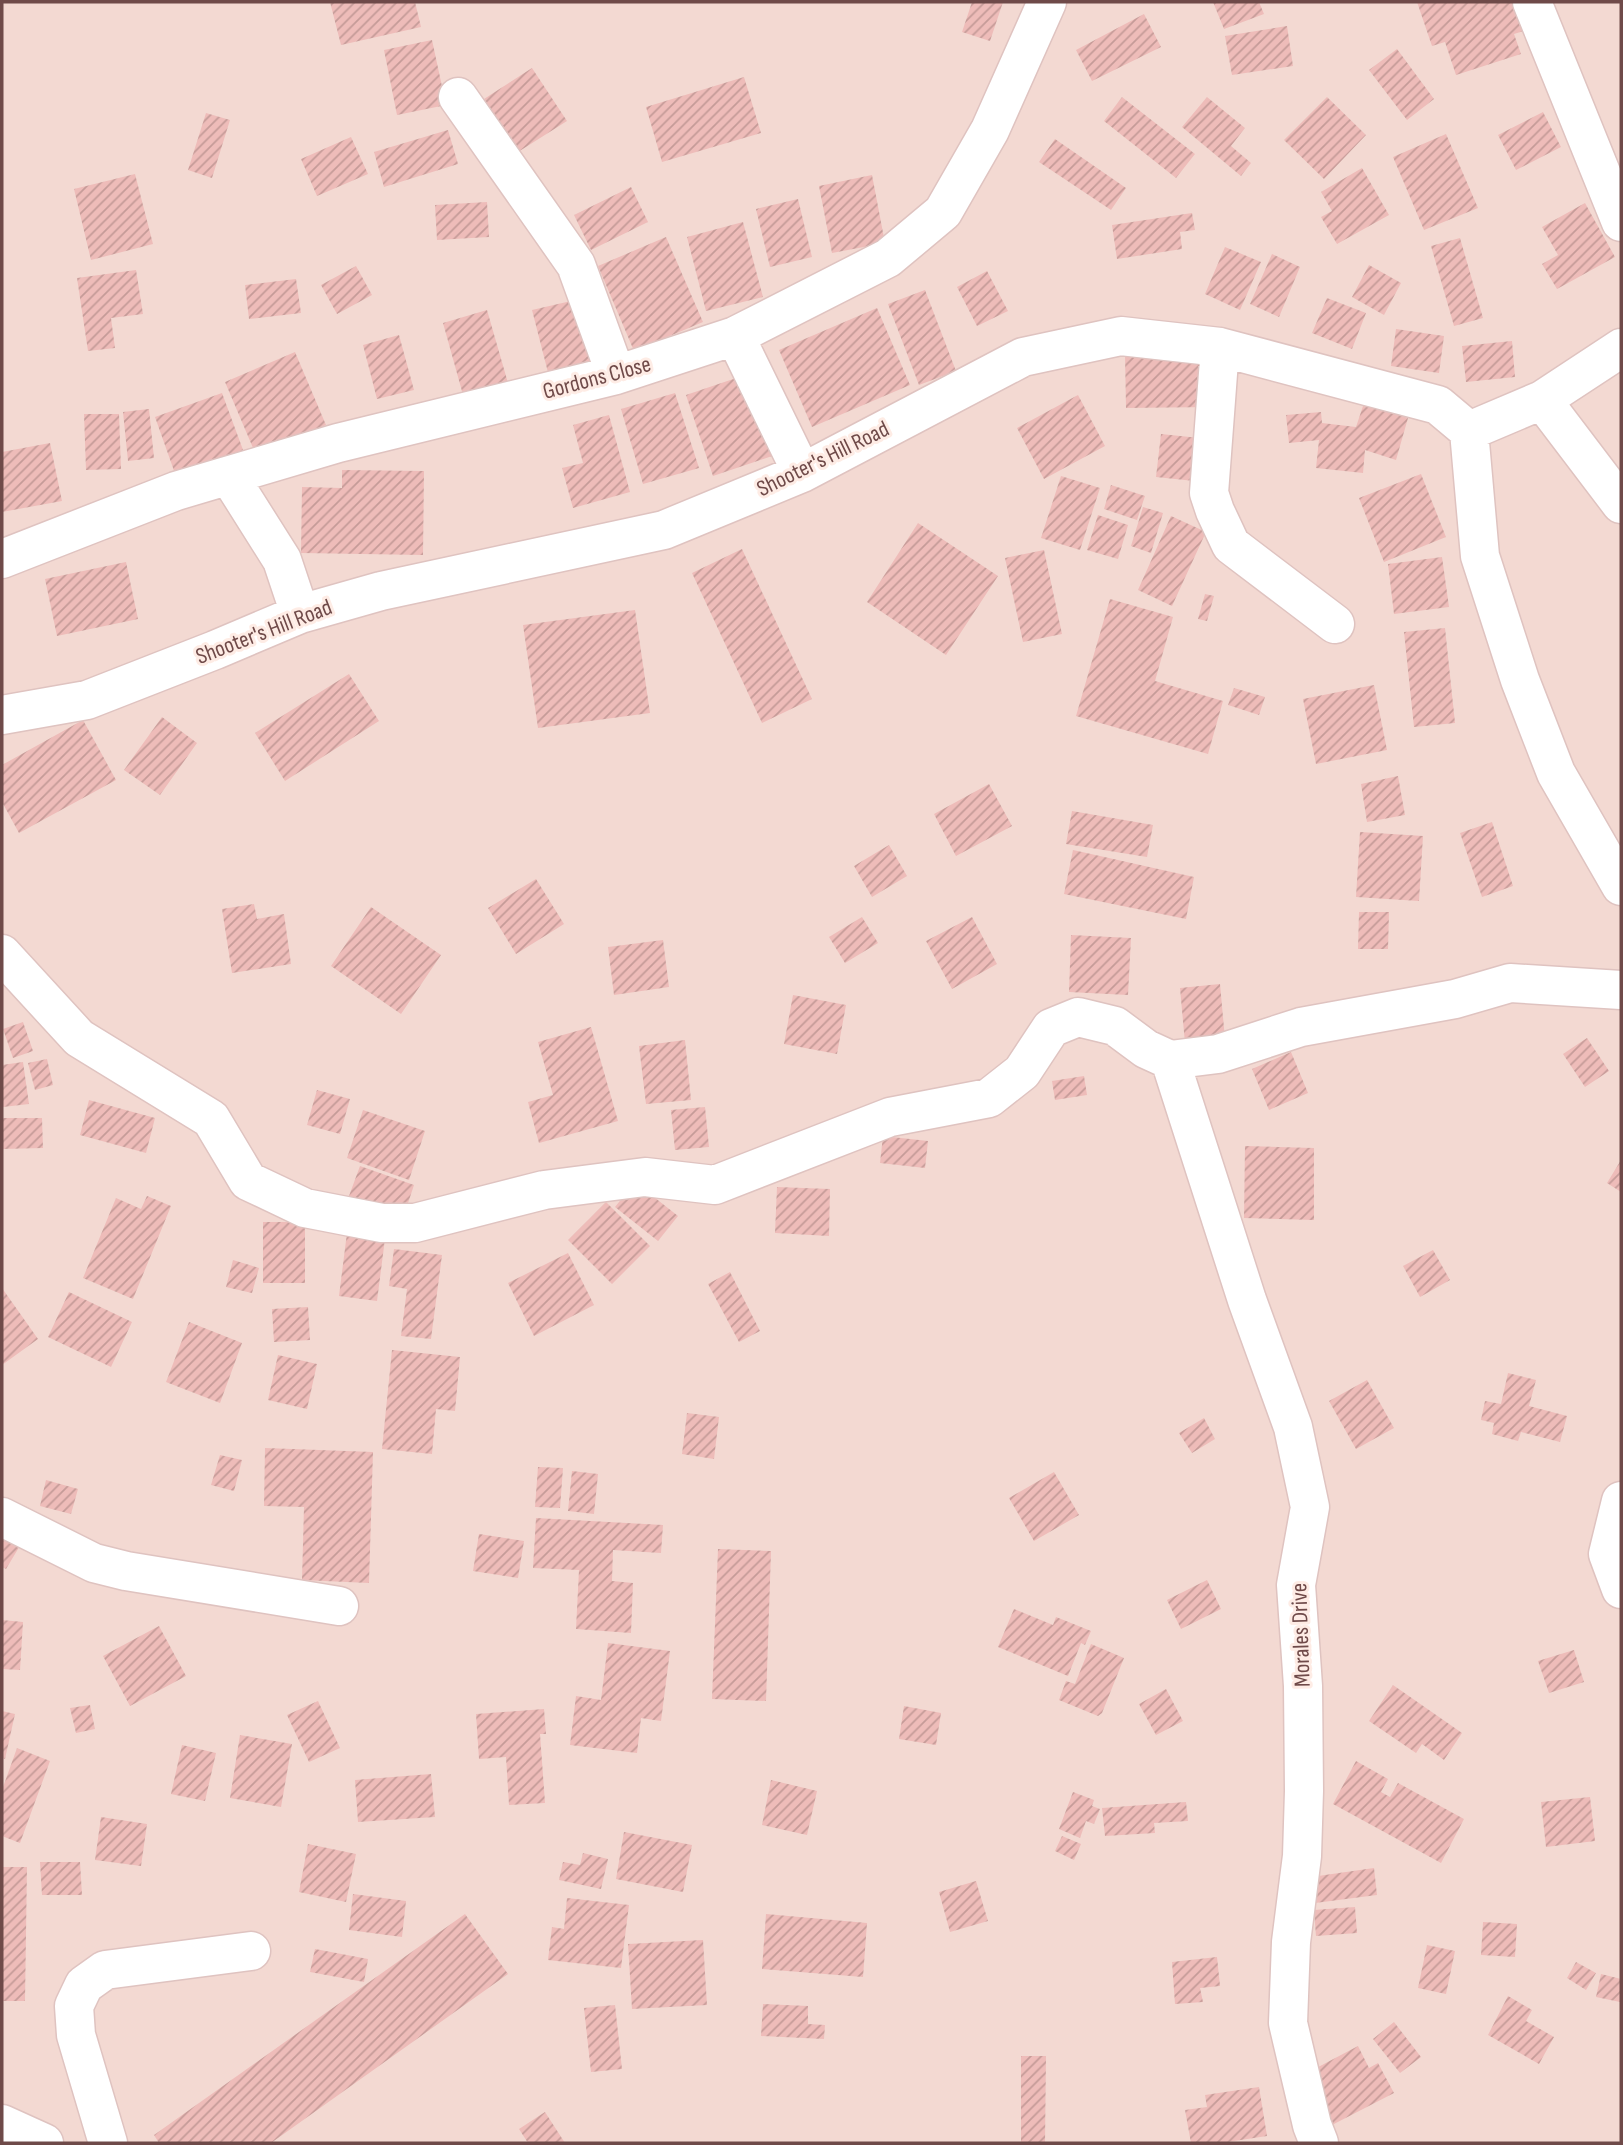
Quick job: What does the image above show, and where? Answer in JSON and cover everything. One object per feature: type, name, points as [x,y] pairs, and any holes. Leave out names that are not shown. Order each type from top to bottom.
[{"type":"street","name":"Gordons Close","points":[[2,559],[176,491],[338,443],[616,375],[735,336],[888,258],[943,212],[990,130],[1047,2]]},
{"type":"street","points":[[1532,2],[1621,222]]},
{"type":"street","points":[[458,97],[576,265],[616,375]]},
{"type":"street","points":[[735,336],[802,473]]},
{"type":"street","name":"Shooter's Hill Road","points":[[2,715],[86,700],[300,614],[381,591],[664,530],[802,473],[1023,357],[1121,336],[1220,347],[1438,405],[1469,431]]},
{"type":"street","points":[[1220,347],[1209,493],[1215,511],[1231,545],[1335,624]]},
{"type":"street","points":[[1621,348],[1542,400],[1469,431],[1480,556],[1520,680],[1556,773],[1621,886]]},
{"type":"street","points":[[1542,400],[1621,505]]},
{"type":"street","points":[[229,476],[282,560],[300,614]]},
{"type":"street","points":[[2,954],[79,1038],[211,1119],[248,1181],[305,1208],[382,1223],[415,1223],[544,1190],[645,1177],[715,1185],[890,1117],[989,1098],[1022,1072],[1051,1028],[1078,1017],[1115,1026],[1146,1049],[1170,1060],[1218,1054],[1301,1027],[1455,999],[1510,983],[1621,990]]},
{"type":"street","name":"Morales Drive","points":[[1170,1060],[1247,1300],[1293,1427],[1310,1507],[1296,1585],[1303,1686],[1304,1791],[1302,1856],[1292,1942],[1288,2023],[1312,2125],[1319,2143]]},
{"type":"street","points":[[1621,1501],[1608,1554],[1621,1589]]},
{"type":"street","points":[[2,1517],[93,1563],[126,1571],[340,1606]]},
{"type":"street","points":[[108,2143],[76,2035],[74,2006],[84,1985],[105,1970],[251,1951]]},
{"type":"street","points":[[2,2124],[44,2143]]},
{"type":"shaded area","points":[[2,2],[1621,2],[1621,2143],[2,2143]]},
{"type":"building","points":[[330,2],[415,2],[421,27],[341,45]]},
{"type":"building","points":[[972,2],[1003,2],[990,41],[962,32]]},
{"type":"building","points":[[1213,2],[1259,2],[1264,14],[1224,29]]},
{"type":"building","points":[[1417,2],[1518,2],[1527,30],[1514,34],[1521,54],[1456,75],[1445,42],[1432,46]]},
{"type":"building","points":[[1144,14],[1161,47],[1092,81],[1076,50]]},
{"type":"building","points":[[1287,26],[1293,66],[1232,75],[1225,36]]},
{"type":"building","points":[[432,40],[446,105],[397,115],[384,50]]},
{"type":"building","points":[[1397,49],[1434,99],[1407,120],[1369,70]]},
{"type":"building","points":[[532,68],[567,121],[518,152],[484,99]]},
{"type":"building","points":[[744,77],[761,133],[662,162],[646,107]]},
{"type":"building","points":[[1122,97],[1195,154],[1176,178],[1104,121]]},
{"type":"building","points":[[1207,97],[1245,128],[1231,146],[1251,163],[1241,176],[1182,127]]},
{"type":"building","points":[[1327,97],[1366,135],[1324,179],[1284,140]]},
{"type":"building","points":[[1543,112],[1561,147],[1516,170],[1498,135]]},
{"type":"building","points":[[206,113],[230,120],[212,178],[188,170]]},
{"type":"building","points":[[448,130],[458,164],[384,187],[374,152]]},
{"type":"building","points":[[1446,134],[1478,208],[1424,230],[1393,157]]},
{"type":"building","points":[[351,137],[368,174],[317,196],[301,159]]},
{"type":"building","points":[[1055,139],[1126,188],[1111,210],[1039,162]]},
{"type":"building","points":[[1362,168],[1389,215],[1337,244],[1321,217],[1332,211],[1321,192]]},
{"type":"building","points":[[135,174],[153,244],[91,260],[74,189]]},
{"type":"building","points":[[872,175],[885,243],[832,253],[819,186]]},
{"type":"building","points":[[631,187],[648,222],[591,250],[574,215]]},
{"type":"building","points":[[798,199],[812,257],[770,267],[756,209]]},
{"type":"building","points":[[487,202],[489,237],[437,240],[435,205]]},
{"type":"building","points":[[1585,203],[1615,257],[1557,289],[1542,264],[1558,255],[1542,227]]},
{"type":"building","points":[[1192,213],[1195,230],[1180,232],[1182,249],[1117,259],[1112,225]]},
{"type":"building","points":[[743,222],[763,297],[706,311],[687,237]]},
{"type":"building","points":[[666,237],[703,322],[634,351],[598,266]]},
{"type":"building","points":[[1460,238],[1483,318],[1454,326],[1431,246]]},
{"type":"building","points":[[1225,247],[1261,262],[1240,310],[1205,294]]},
{"type":"building","points":[[1272,254],[1300,267],[1279,317],[1250,304]]},
{"type":"building","points":[[1369,265],[1401,283],[1384,315],[1352,297]]},
{"type":"building","points":[[356,266],[372,295],[337,314],[321,285]]},
{"type":"building","points":[[136,270],[143,314],[111,318],[115,348],[88,351],[77,278]]},
{"type":"building","points":[[987,271],[1008,311],[977,326],[957,287]]},
{"type":"building","points":[[296,279],[301,313],[249,319],[245,285]]},
{"type":"building","points":[[925,290],[956,371],[919,385],[888,304]]},
{"type":"building","points":[[584,298],[604,376],[552,388],[532,310]]},
{"type":"building","points":[[1327,298],[1366,313],[1352,349],[1312,333]]},
{"type":"building","points":[[877,308],[910,385],[812,427],[779,350]]},
{"type":"building","points":[[487,310],[510,390],[465,402],[443,323]]},
{"type":"building","points":[[1396,329],[1444,336],[1439,373],[1391,366]]},
{"type":"building","points":[[399,335],[414,390],[377,399],[363,345]]},
{"type":"building","points":[[1512,341],[1515,377],[1466,382],[1462,346]]},
{"type":"building","points":[[295,352],[326,425],[256,455],[225,382]]},
{"type":"building","points":[[1213,353],[1214,407],[1126,408],[1125,354]]},
{"type":"building","points":[[748,374],[775,455],[713,476],[686,395]]},
{"type":"building","points":[[222,393],[246,458],[178,482],[155,417]]},
{"type":"building","points":[[675,393],[699,468],[643,484],[621,409]]},
{"type":"building","points":[[1078,395],[1105,446],[1044,479],[1017,428]]},
{"type":"building","points":[[1364,403],[1408,418],[1396,460],[1365,450],[1363,473],[1316,468],[1319,440],[1289,443],[1286,415],[1321,412],[1322,423],[1356,427]]},
{"type":"building","points":[[149,409],[154,458],[128,461],[123,412]]},
{"type":"building","points":[[84,414],[119,414],[121,469],[86,470]]},
{"type":"building","points":[[609,415],[630,492],[573,508],[562,468],[583,463],[573,425]]},
{"type":"building","points":[[1161,434],[1209,439],[1204,482],[1156,477]]},
{"type":"building","points":[[50,443],[62,501],[2,512],[2,452]]},
{"type":"building","points":[[342,470],[424,471],[423,555],[301,553],[302,487],[342,488]]},
{"type":"building","points":[[1421,474],[1446,537],[1384,562],[1359,498]]},
{"type":"building","points":[[1061,476],[1100,488],[1080,550],[1041,538]]},
{"type":"building","points":[[1111,485],[1145,496],[1137,520],[1104,509]]},
{"type":"building","points":[[1143,507],[1163,513],[1151,553],[1131,546]]},
{"type":"building","points":[[1098,515],[1128,525],[1118,559],[1087,550]]},
{"type":"building","points":[[1171,516],[1206,532],[1172,606],[1138,590]]},
{"type":"building","points":[[918,523],[998,576],[946,655],[867,602]]},
{"type":"building","points":[[742,549],[812,699],[762,723],[692,573]]},
{"type":"building","points":[[1044,550],[1062,634],[1023,642],[1005,558]]},
{"type":"building","points":[[1442,557],[1449,607],[1394,614],[1388,564]]},
{"type":"building","points":[[126,562],[138,619],[57,636],[45,579]]},
{"type":"building","points":[[1205,594],[1214,596],[1207,621],[1198,619]]},
{"type":"building","points":[[1110,599],[1173,617],[1155,681],[1223,701],[1208,754],[1076,716]]},
{"type":"building","points":[[635,610],[650,713],[538,728],[523,625]]},
{"type":"building","points":[[1445,628],[1455,723],[1414,727],[1404,632]]},
{"type":"building","points":[[349,674],[379,721],[285,781],[255,733]]},
{"type":"building","points":[[1374,685],[1387,750],[1316,764],[1303,699]]},
{"type":"building","points":[[1234,688],[1265,697],[1259,715],[1228,705]]},
{"type":"building","points":[[162,717],[197,743],[160,795],[124,770]]},
{"type":"building","points":[[83,720],[116,780],[19,833],[2,802],[2,765]]},
{"type":"building","points":[[1398,776],[1405,815],[1367,822],[1361,784]]},
{"type":"building","points":[[989,784],[1012,826],[956,856],[934,814]]},
{"type":"building","points":[[1072,811],[1153,825],[1147,857],[1066,844]]},
{"type":"building","points":[[1492,822],[1513,886],[1482,897],[1460,833]]},
{"type":"building","points":[[1360,832],[1423,836],[1419,901],[1356,897]]},
{"type":"building","points":[[889,845],[907,876],[872,897],[854,866]]},
{"type":"building","points":[[1073,850],[1194,877],[1186,919],[1064,894]]},
{"type":"building","points":[[536,879],[564,924],[516,954],[488,908]]},
{"type":"building","points":[[254,904],[257,919],[284,914],[291,964],[232,973],[222,909]]},
{"type":"building","points":[[371,907],[441,955],[401,1014],[331,966]]},
{"type":"building","points":[[1359,912],[1389,912],[1388,949],[1358,949]]},
{"type":"building","points":[[862,917],[878,943],[845,963],[829,937]]},
{"type":"building","points":[[972,917],[997,964],[952,989],[926,941]]},
{"type":"building","points":[[1071,935],[1131,938],[1128,995],[1069,992]]},
{"type":"building","points":[[663,940],[669,987],[614,995],[608,947]]},
{"type":"building","points":[[1220,984],[1225,1039],[1185,1043],[1180,988]]},
{"type":"building","points":[[793,995],[846,1005],[837,1054],[784,1044]]},
{"type":"building","points":[[23,1022],[33,1051],[13,1058],[3,1029]]},
{"type":"building","points":[[591,1027],[618,1121],[539,1143],[528,1102],[553,1095],[538,1042]]},
{"type":"building","points":[[1587,1038],[1609,1071],[1585,1087],[1563,1054]]},
{"type":"building","points":[[685,1040],[691,1100],[646,1104],[639,1046]]},
{"type":"building","points":[[1291,1052],[1308,1093],[1269,1110],[1252,1069]]},
{"type":"building","points":[[47,1059],[53,1085],[35,1090],[28,1063]]},
{"type":"building","points":[[23,1062],[29,1104],[3,1107],[2,1065]]},
{"type":"building","points":[[1084,1076],[1087,1095],[1055,1100],[1052,1081]]},
{"type":"building","points":[[317,1090],[350,1099],[340,1134],[307,1125]]},
{"type":"building","points":[[89,1100],[155,1118],[146,1153],[80,1135]]},
{"type":"building","points":[[705,1107],[709,1147],[675,1150],[671,1110]]},
{"type":"building","points":[[363,1110],[425,1131],[409,1180],[347,1158]]},
{"type":"building","points":[[2,1118],[42,1118],[43,1148],[2,1149]]},
{"type":"building","points":[[883,1136],[928,1141],[925,1168],[880,1163]]},
{"type":"building","points":[[1245,1146],[1314,1148],[1314,1220],[1244,1218]]},
{"type":"building","points":[[1621,1160],[1621,1192],[1607,1183]]},
{"type":"building","points":[[360,1166],[414,1185],[404,1215],[349,1196]]},
{"type":"building","points":[[635,1182],[678,1216],[658,1241],[615,1207]]},
{"type":"building","points":[[777,1187],[830,1189],[829,1236],[775,1233]]},
{"type":"building","points":[[147,1196],[171,1206],[133,1299],[83,1278],[116,1198],[141,1209]]},
{"type":"building","points":[[606,1202],[650,1246],[612,1284],[568,1240]]},
{"type":"building","points":[[263,1222],[305,1222],[305,1283],[263,1283]]},
{"type":"building","points":[[348,1225],[386,1231],[377,1301],[339,1296]]},
{"type":"building","points":[[394,1249],[442,1255],[431,1339],[401,1336],[407,1289],[389,1286]]},
{"type":"building","points":[[1433,1250],[1450,1280],[1420,1297],[1403,1266]]},
{"type":"building","points":[[568,1253],[594,1305],[534,1336],[508,1283]]},
{"type":"building","points":[[233,1260],[259,1268],[252,1293],[226,1287]]},
{"type":"building","points":[[730,1272],[760,1331],[739,1342],[708,1284]]},
{"type":"building","points":[[2,1288],[38,1339],[2,1365]]},
{"type":"building","points":[[69,1292],[132,1322],[111,1367],[48,1337]]},
{"type":"building","points":[[308,1307],[310,1340],[274,1342],[272,1309]]},
{"type":"building","points":[[189,1322],[242,1343],[220,1403],[166,1382]]},
{"type":"building","points":[[392,1350],[460,1357],[455,1411],[436,1409],[432,1454],[382,1449]]},
{"type":"building","points":[[278,1355],[317,1364],[307,1409],[268,1400]]},
{"type":"building","points":[[1508,1373],[1536,1380],[1529,1406],[1567,1416],[1560,1442],[1521,1432],[1518,1441],[1492,1434],[1494,1423],[1481,1420],[1485,1401],[1501,1404]]},
{"type":"building","points":[[1367,1380],[1394,1428],[1356,1449],[1329,1401]]},
{"type":"building","points":[[687,1413],[719,1417],[714,1459],[682,1454]]},
{"type":"building","points":[[1204,1418],[1215,1439],[1192,1453],[1179,1433]]},
{"type":"building","points":[[265,1448],[373,1452],[369,1583],[302,1580],[304,1507],[264,1506]]},
{"type":"building","points":[[220,1455],[242,1460],[234,1491],[211,1485]]},
{"type":"building","points":[[538,1467],[563,1468],[560,1508],[535,1507]]},
{"type":"building","points":[[572,1471],[598,1474],[594,1514],[568,1511]]},
{"type":"building","points":[[1054,1472],[1079,1515],[1034,1541],[1009,1498]]},
{"type":"building","points":[[46,1480],[78,1489],[71,1514],[40,1506]]},
{"type":"building","points":[[2,1512],[30,1529],[6,1569],[2,1567]]},
{"type":"building","points":[[536,1518],[663,1525],[661,1553],[613,1550],[612,1581],[633,1583],[631,1633],[576,1629],[579,1570],[533,1568]]},
{"type":"building","points":[[479,1534],[524,1541],[518,1578],[473,1571]]},
{"type":"building","points":[[718,1549],[771,1551],[766,1701],[712,1699]]},
{"type":"building","points":[[1207,1580],[1221,1609],[1181,1629],[1167,1600]]},
{"type":"building","points":[[1014,1609],[1053,1625],[1056,1617],[1091,1631],[1085,1645],[1081,1643],[1068,1676],[998,1647]]},
{"type":"building","points":[[2,1620],[23,1622],[20,1670],[2,1669]]},
{"type":"building","points":[[159,1626],[186,1676],[130,1706],[103,1656]]},
{"type":"building","points":[[608,1643],[670,1651],[661,1721],[641,1718],[637,1753],[570,1745],[576,1696],[601,1700]]},
{"type":"building","points":[[1091,1644],[1124,1658],[1102,1713],[1098,1716],[1059,1700],[1066,1681],[1075,1684]]},
{"type":"building","points":[[1574,1650],[1584,1682],[1549,1693],[1538,1661]]},
{"type":"building","points":[[1393,1685],[1462,1733],[1444,1760],[1422,1744],[1416,1753],[1369,1721]]},
{"type":"building","points":[[1166,1689],[1183,1721],[1156,1735],[1139,1704]]},
{"type":"building","points":[[318,1701],[340,1748],[309,1762],[287,1715]]},
{"type":"building","points":[[90,1705],[95,1729],[76,1733],[70,1708]]},
{"type":"building","points":[[904,1706],[941,1713],[936,1745],[899,1739]]},
{"type":"building","points":[[544,1709],[546,1734],[540,1734],[545,1803],[509,1805],[506,1757],[479,1759],[476,1714]]},
{"type":"building","points":[[2,1711],[15,1714],[5,1759],[2,1758]]},
{"type":"building","points":[[240,1735],[292,1744],[281,1807],[230,1798]]},
{"type":"building","points":[[182,1745],[216,1753],[205,1801],[171,1794]]},
{"type":"building","points":[[17,1748],[50,1761],[20,1843],[2,1836],[2,1790]]},
{"type":"building","points":[[1356,1761],[1388,1779],[1381,1792],[1390,1797],[1398,1783],[1464,1819],[1441,1863],[1333,1804]]},
{"type":"building","points":[[431,1774],[435,1817],[358,1822],[355,1780]]},
{"type":"building","points":[[771,1780],[817,1791],[807,1835],[762,1825]]},
{"type":"building","points":[[1073,1792],[1094,1800],[1092,1806],[1100,1809],[1094,1824],[1086,1821],[1080,1838],[1059,1829]]},
{"type":"building","points":[[1590,1797],[1595,1841],[1546,1847],[1541,1802]]},
{"type":"building","points":[[1186,1802],[1188,1821],[1154,1823],[1155,1833],[1105,1836],[1102,1808]]},
{"type":"building","points":[[101,1817],[147,1824],[141,1866],[95,1860]]},
{"type":"building","points":[[624,1832],[692,1845],[683,1892],[616,1879]]},
{"type":"building","points":[[1062,1836],[1081,1844],[1074,1860],[1055,1851]]},
{"type":"building","points":[[308,1844],[356,1854],[346,1902],[299,1892]]},
{"type":"building","points":[[583,1853],[608,1859],[601,1889],[559,1880],[563,1862],[580,1865]]},
{"type":"building","points":[[40,1862],[80,1862],[82,1895],[42,1895]]},
{"type":"building","points":[[2,1867],[27,1867],[25,2001],[2,2001]]},
{"type":"building","points":[[1374,1868],[1377,1895],[1315,1903],[1311,1877]]},
{"type":"building","points":[[976,1881],[988,1921],[950,1932],[939,1892]]},
{"type":"building","points":[[353,1894],[406,1901],[402,1937],[349,1930]]},
{"type":"building","points":[[567,1898],[629,1905],[621,1968],[548,1960],[552,1927],[564,1929]]},
{"type":"building","points":[[1355,1907],[1357,1933],[1316,1936],[1314,1910]]},
{"type":"building","points":[[465,1914],[508,1974],[271,2143],[159,2143],[154,2135]]},
{"type":"building","points":[[766,1914],[867,1923],[863,1977],[762,1969]]},
{"type":"building","points":[[1483,1922],[1517,1924],[1515,1957],[1481,1955]]},
{"type":"building","points":[[703,1940],[707,2005],[632,2009],[628,1944]]},
{"type":"building","points":[[1427,1945],[1455,1951],[1446,1994],[1418,1988]]},
{"type":"building","points":[[315,1949],[368,1959],[364,1982],[310,1972]]},
{"type":"building","points":[[1217,1957],[1220,1986],[1200,1988],[1203,2002],[1175,2004],[1172,1962]]},
{"type":"building","points":[[1576,1962],[1596,1973],[1586,1990],[1567,1978]]},
{"type":"building","points":[[1601,1974],[1621,1979],[1620,2002],[1596,1997]]},
{"type":"building","points":[[1508,1996],[1532,2010],[1526,2021],[1554,2037],[1539,2064],[1488,2035]]},
{"type":"building","points":[[763,2004],[808,2006],[808,2024],[825,2025],[824,2039],[761,2036]]},
{"type":"building","points":[[615,2005],[622,2069],[591,2072],[584,2008]]},
{"type":"building","points":[[1394,2022],[1421,2057],[1400,2073],[1373,2039]]},
{"type":"building","points":[[1358,2046],[1369,2068],[1378,2063],[1394,2093],[1332,2125],[1305,2074]]},
{"type":"building","points":[[1021,2056],[1046,2056],[1045,2143],[1021,2143]]},
{"type":"building","points":[[1259,2087],[1267,2136],[1221,2143],[1191,2143],[1185,2110],[1207,2107],[1205,2095]]},
{"type":"building","points":[[545,2112],[565,2143],[528,2143],[519,2129]]}]
